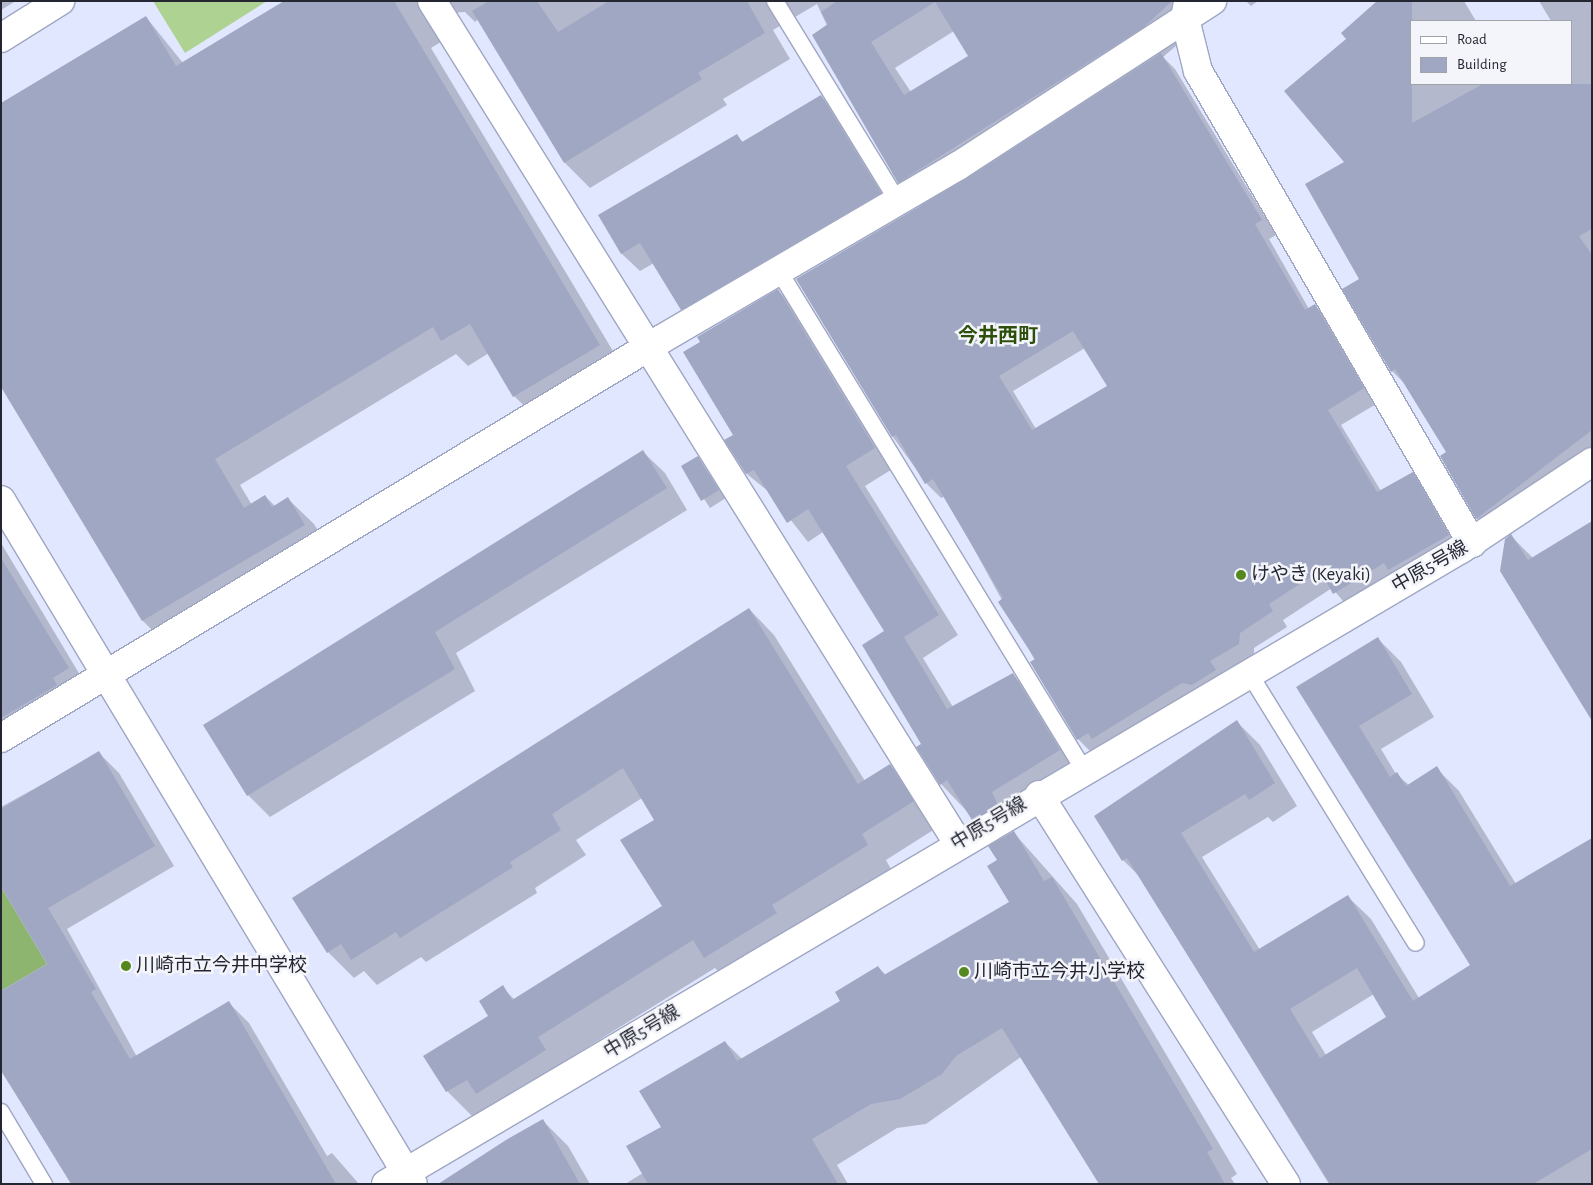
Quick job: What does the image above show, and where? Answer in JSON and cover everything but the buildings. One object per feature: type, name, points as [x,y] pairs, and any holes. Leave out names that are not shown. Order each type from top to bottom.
[{"type":"street","points":[[1,38],[60,1]]},
{"type":"street","points":[[432,1],[646,348],[958,843]]},
{"type":"street","points":[[1,738],[646,348],[898,202],[1187,10],[1212,1]]},
{"type":"street","points":[[1187,10],[1198,71],[1472,542]]},
{"type":"street","name":"中原5号線","points":[[402,1180],[958,843],[1472,542],[1592,462]]},
{"type":"street","points":[[1,500],[107,674],[402,1180]]},
{"type":"street","points":[[1039,795],[1286,1184]]},
{"type":"lane","points":[[775,1],[898,202]]},
{"type":"lane","points":[[778,271],[1084,770]]},
{"type":"lane","points":[[1249,673],[1416,943]]},
{"type":"lane","points":[[1,1112],[44,1184]]},
{"type":"shaded area","points":[[153,1],[267,1],[185,53]]},
{"type":"shaded area","points":[[1,887],[47,964],[1,991]]},
{"type":"place","name":"けやき (Keyaki)","points":[[1241,575]]},
{"type":"place","name":"川崎市立今井中学校","points":[[126,966]]},
{"type":"place","name":"川崎市立今井小学校","points":[[964,972]]},
{"type":"district","name":"今井西町","points":[[998,336]]}]
